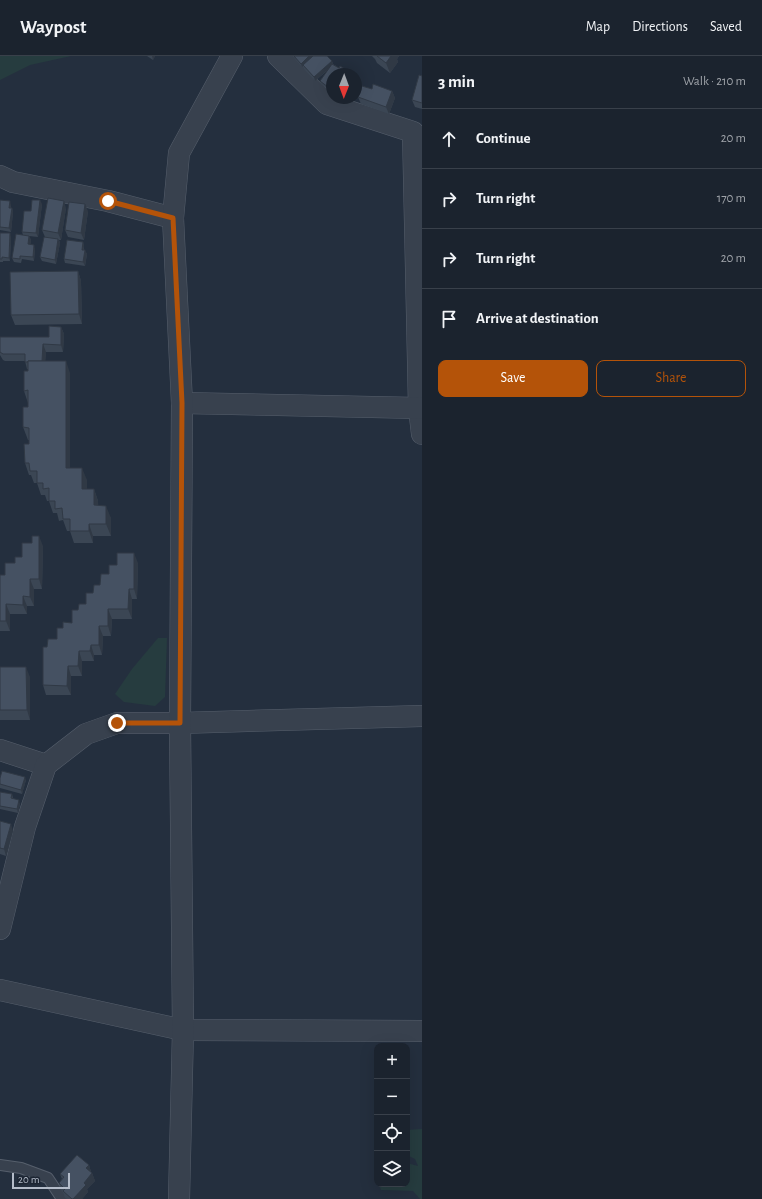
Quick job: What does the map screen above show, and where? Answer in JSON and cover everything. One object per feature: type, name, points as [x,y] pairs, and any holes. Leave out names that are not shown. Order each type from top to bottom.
[{"type":"street","points":[[179,1199],[183,1030],[180,723],[182,403],[173,218],[179,153],[232,56]]},
{"type":"street","points":[[278,56],[327,104],[413,132],[419,408],[422,434]]},
{"type":"street","points":[[0,176],[13,182],[108,201],[173,218]]},
{"type":"street","points":[[182,403],[419,408]]},
{"type":"street","points":[[0,929],[25,826],[46,765],[86,734],[117,723],[180,723],[422,716]]},
{"type":"street","points":[[0,750],[46,765]]},
{"type":"street","points":[[0,990],[183,1030],[422,1031]]},
{"type":"lane","points":[[0,1165],[21,1168],[48,1178],[62,1199]]},
{"type":"green space","points":[[0,56],[71,56],[30,65],[0,80]]},
{"type":"green space","points":[[158,638],[167,638],[165,697],[155,706],[124,702],[115,694],[132,669]]},
{"type":"green space","points":[[422,1129],[422,1199],[420,1199],[413,1191],[381,1190],[380,1187],[410,1187],[410,1164],[418,1166],[415,1159],[410,1156],[410,1130]]},
{"type":"building","points":[[294,56],[309,56],[301,64]]},
{"type":"building","points":[[313,56],[327,56],[332,61],[314,77],[303,65]]},
{"type":"building","points":[[377,56],[391,56],[386,63]]},
{"type":"building","points":[[332,64],[339,68],[329,68]]},
{"type":"building","points":[[326,72],[326,86],[320,81]]},
{"type":"building","points":[[419,75],[422,76],[422,103],[412,100]]},
{"type":"building","points":[[373,84],[392,91],[386,107],[362,98],[362,86],[372,89]]},
{"type":"building","points":[[48,198],[64,201],[58,233],[42,230]]},
{"type":"building","points":[[0,200],[10,201],[9,208],[12,208],[9,228],[0,227]]},
{"type":"building","points":[[32,200],[40,200],[36,233],[22,232],[24,211],[31,211]]},
{"type":"building","points":[[69,202],[85,204],[81,233],[65,230]]},
{"type":"building","points":[[0,233],[10,233],[9,258],[2,257],[2,259],[0,259]]},
{"type":"building","points":[[16,234],[29,236],[28,244],[34,245],[33,257],[20,256],[20,259],[12,258]]},
{"type":"building","points":[[44,237],[58,239],[55,260],[40,257]]},
{"type":"building","points":[[67,240],[83,242],[82,250],[85,250],[83,262],[64,259]]},
{"type":"building","points":[[78,271],[79,314],[11,315],[10,272]]},
{"type":"building","points":[[49,326],[61,327],[61,345],[43,344],[42,361],[25,362],[25,354],[3,354],[0,352],[0,337],[49,337]]},
{"type":"building","points":[[28,361],[66,361],[66,468],[82,468],[82,489],[94,489],[94,505],[106,506],[106,524],[89,524],[89,531],[70,531],[70,519],[63,519],[62,508],[55,509],[55,501],[49,501],[49,488],[43,489],[43,483],[37,483],[37,471],[30,471],[29,463],[25,463],[24,444],[29,444],[29,428],[23,427],[23,407],[28,407],[28,390],[24,391],[24,371],[28,371]]},
{"type":"building","points":[[32,536],[39,536],[39,579],[30,579],[30,597],[23,596],[23,605],[6,604],[6,621],[0,621],[0,575],[5,575],[5,563],[15,563],[15,557],[22,557],[22,543],[32,543]]},
{"type":"building","points":[[117,553],[134,553],[134,589],[129,589],[128,609],[108,609],[108,626],[99,626],[99,645],[91,645],[90,651],[79,651],[78,666],[68,666],[67,686],[43,685],[43,647],[47,647],[48,639],[57,639],[57,628],[63,628],[63,622],[72,623],[72,610],[78,610],[79,604],[86,604],[86,593],[93,593],[94,585],[100,585],[101,574],[109,574],[109,565],[117,565]]},
{"type":"building","points":[[0,667],[26,667],[27,710],[0,710]]},
{"type":"building","points":[[2,771],[25,777],[21,790],[0,784]]},
{"type":"building","points":[[0,792],[12,794],[11,798],[19,800],[17,809],[0,806]]},
{"type":"building","points":[[0,821],[11,824],[4,849],[0,848]]},
{"type":"building","points":[[77,1155],[89,1165],[86,1168],[92,1173],[84,1183],[86,1185],[72,1199],[63,1191],[65,1189],[59,1183],[64,1177],[60,1174]]},
{"type":"route","points":[[108,201],[173,218],[182,403],[180,723],[117,723]]}]
